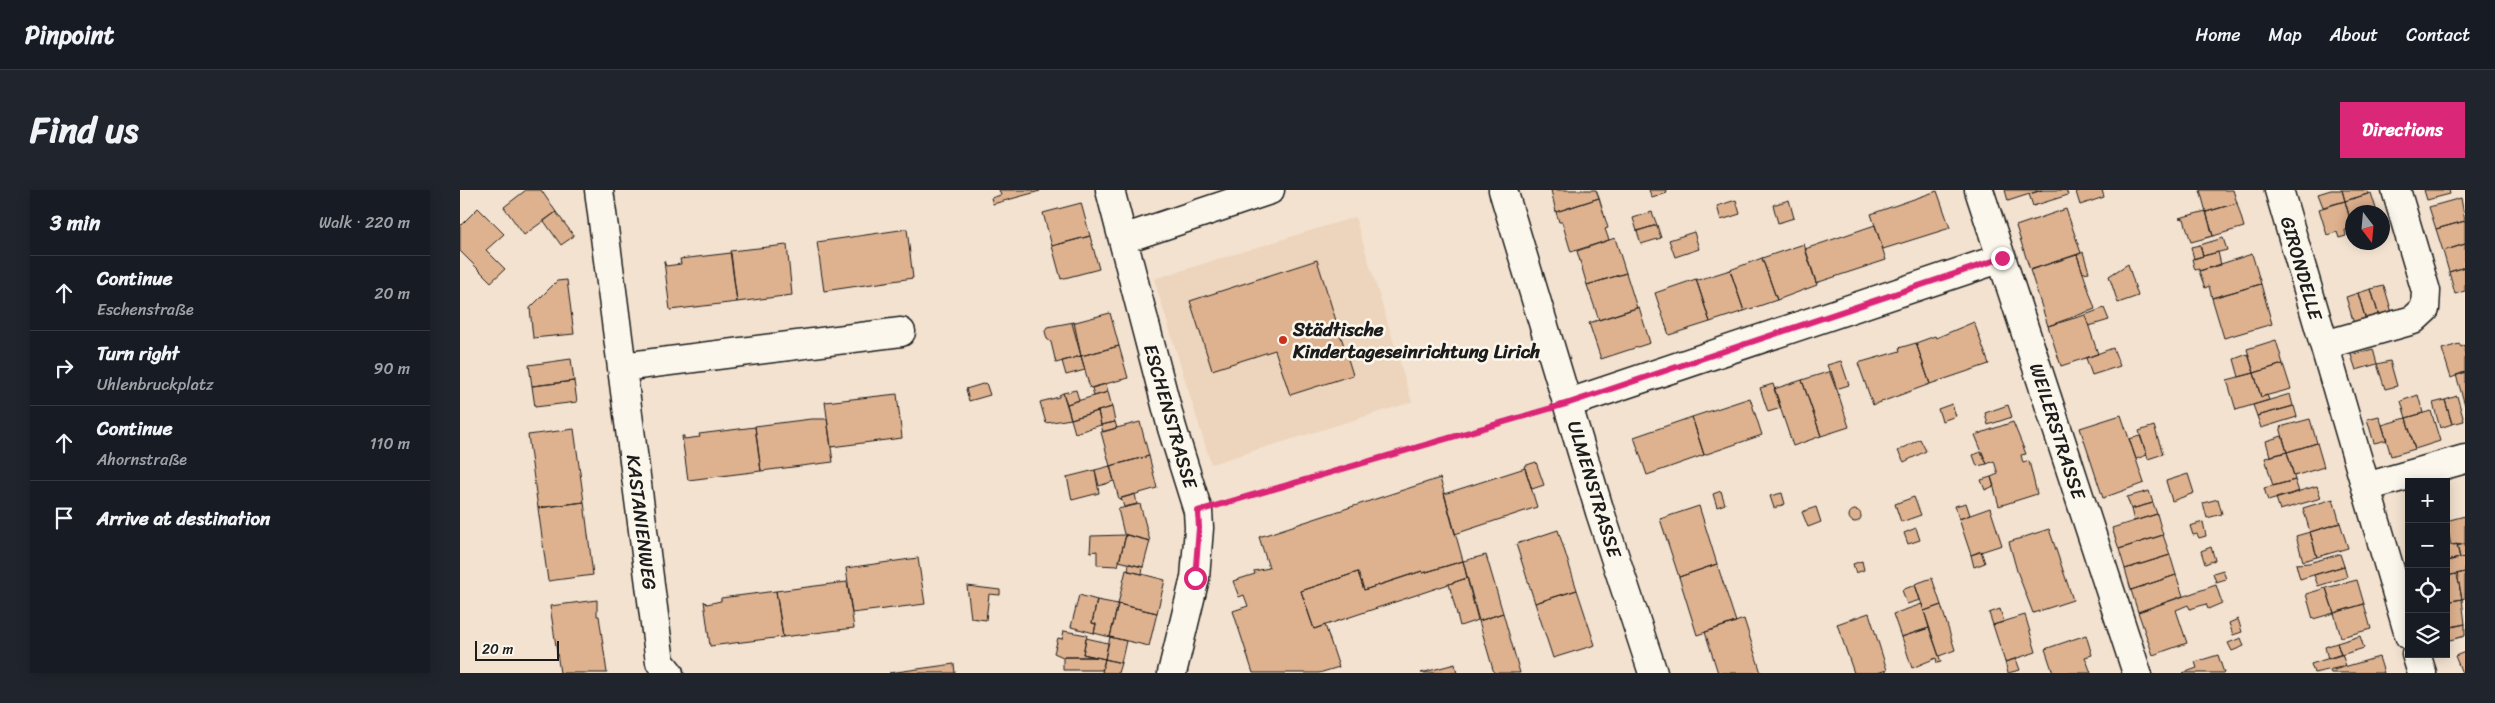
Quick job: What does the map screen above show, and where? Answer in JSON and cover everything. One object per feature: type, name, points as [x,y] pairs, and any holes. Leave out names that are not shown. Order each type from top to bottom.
[{"type":"street","name":"KASTANIENWEG","points":[[599,190],[660,662],[669,673]]},
{"type":"street","name":"ESCHENSTRASSE","points":[[1110,190],[1172,428],[1198,511],[1199,528],[1195,578],[1172,673]]},
{"type":"street","points":[[1123,239],[1270,190]]},
{"type":"street","name":"ULMENSTRASSE","points":[[1504,190],[1600,512],[1653,673]]},
{"type":"street","name":"WEILERSTRASSE","points":[[1979,190],[2136,673]]},
{"type":"street","name":"GIRONDELLE","points":[[2279,190],[2405,621]]},
{"type":"street","name":"GIRONDELLE","points":[[2325,345],[2413,320],[2425,309],[2426,291],[2396,190]]},
{"type":"street","points":[[1569,403],[2002,258]]},
{"type":"street","points":[[622,367],[901,332]]},
{"type":"street","points":[[2366,487],[2465,459]]},
{"type":"street","points":[[2417,658],[2422,673]]},
{"type":"path","points":[[1198,511],[1569,403]]},
{"type":"shaded area","name":"Städtische Kindertageseinrichtung Lirich","points":[[1355,217],[1412,402],[1211,464],[1154,279]]},
{"type":"building","points":[[526,190],[541,190],[556,212],[524,235],[504,207]]},
{"type":"building","points":[[999,190],[1040,191],[993,204],[991,198],[1001,195]]},
{"type":"building","points":[[1551,190],[1596,190],[1599,198],[1556,212]]},
{"type":"building","points":[[1649,190],[1666,190],[1667,193],[1652,198]]},
{"type":"building","points":[[2005,190],[2042,190],[2008,201]]},
{"type":"building","points":[[2042,190],[2066,190],[2068,195],[2033,206],[2029,194]]},
{"type":"building","points":[[2102,190],[2104,197],[2080,205],[2076,192]]},
{"type":"building","points":[[2200,190],[2233,190],[2237,203],[2206,212]]},
{"type":"building","points":[[2331,190],[2342,190],[2345,201],[2323,207],[2318,194]]},
{"type":"building","points":[[2342,190],[2367,190],[2368,194],[2345,201]]},
{"type":"building","points":[[2424,190],[2449,190],[2450,194],[2427,200]]},
{"type":"building","points":[[1937,191],[1950,228],[1883,249],[1871,214]]},
{"type":"building","points":[[2371,193],[2375,205],[2346,205],[2345,201]]},
{"type":"building","points":[[1599,198],[1608,228],[1605,229],[1609,240],[1571,252],[1562,222],[1559,222],[1556,212]]},
{"type":"building","points":[[2461,198],[2465,221],[2436,229],[2429,207]]},
{"type":"building","points":[[1736,200],[1740,214],[1721,220],[1717,206]]},
{"type":"building","points":[[1789,200],[1794,218],[1778,223],[1773,205]]},
{"type":"building","points":[[2345,201],[2345,236],[2339,238],[2337,232],[2327,235],[2319,209]]},
{"type":"building","points":[[1081,203],[1090,236],[1052,246],[1043,213]]},
{"type":"building","points":[[2237,203],[2244,227],[2213,236],[2206,212]]},
{"type":"building","points":[[478,208],[504,234],[486,250],[505,269],[491,282],[460,251],[460,226]]},
{"type":"building","points":[[2066,209],[2081,253],[2030,270],[2016,226]]},
{"type":"building","points":[[2206,211],[2213,236],[2191,242],[2184,219],[2179,218]]},
{"type":"building","points":[[556,212],[574,236],[561,245],[544,221]]},
{"type":"building","points":[[1652,212],[1657,225],[1637,231],[1633,218]]},
{"type":"building","points":[[2465,221],[2465,244],[2443,251],[2436,229]]},
{"type":"building","points":[[1657,225],[1661,238],[1641,244],[1637,231]]},
{"type":"building","points":[[1875,225],[1886,260],[1816,283],[1805,249]]},
{"type":"building","points":[[907,229],[913,278],[824,291],[817,242]]},
{"type":"building","points":[[1694,232],[1699,249],[1675,257],[1669,240]]},
{"type":"building","points":[[1090,236],[1099,269],[1061,279],[1052,246]]},
{"type":"building","points":[[1615,238],[1626,273],[1587,285],[1577,251]]},
{"type":"building","points":[[2223,238],[2227,250],[2203,256],[2200,245]]},
{"type":"building","points":[[1804,244],[1817,285],[1777,300],[1762,258]]},
{"type":"building","points":[[2465,244],[2465,267],[2449,272],[2443,251]]},
{"type":"building","points":[[787,245],[792,295],[737,302],[730,251]]},
{"type":"building","points":[[2200,245],[2203,256],[2194,259],[2191,247]]},
{"type":"building","points":[[2083,252],[2089,272],[2083,273],[2077,255]]},
{"type":"building","points":[[2218,252],[2221,265],[2199,271],[2199,269],[2195,270],[2192,259]]},
{"type":"building","points":[[731,253],[737,302],[670,310],[664,261],[666,266],[681,264],[680,259]]},
{"type":"building","points":[[2252,254],[2261,284],[2212,298],[2209,286],[2205,288],[2199,271]]},
{"type":"building","points":[[2077,255],[2095,309],[2048,326],[2030,270]]},
{"type":"building","points":[[1762,258],[1777,300],[1744,311],[1730,270]]},
{"type":"building","points":[[1317,260],[1353,375],[1290,395],[1275,350],[1212,370],[1190,301]]},
{"type":"building","points":[[2128,264],[2138,296],[2118,303],[2109,276]]},
{"type":"building","points":[[2465,267],[2465,291],[2455,294],[2449,272]]},
{"type":"building","points":[[1730,270],[1744,311],[1710,322],[1696,279]]},
{"type":"building","points":[[1626,273],[1637,308],[1599,320],[1587,285]]},
{"type":"building","points":[[1696,279],[1710,322],[1669,335],[1655,293]]},
{"type":"building","points":[[567,280],[574,334],[533,338],[530,308],[557,281]]},
{"type":"building","points":[[2261,284],[2272,324],[2224,338],[2212,298]]},
{"type":"building","points":[[2384,286],[2393,316],[2380,320],[2371,289]]},
{"type":"building","points":[[2371,289],[2380,320],[2367,324],[2358,293]]},
{"type":"building","points":[[2358,293],[2367,324],[2355,327],[2346,297]]},
{"type":"building","points":[[1639,307],[1650,343],[1601,359],[1589,323]]},
{"type":"building","points":[[2104,308],[2109,320],[2089,326],[2085,315]]},
{"type":"building","points":[[1110,313],[1119,346],[1081,356],[1072,323]]},
{"type":"building","points":[[2085,315],[2098,354],[2061,366],[2048,326]]},
{"type":"building","points":[[1074,322],[1081,356],[1056,363],[1051,342],[1047,339],[1045,331],[1047,327]]},
{"type":"building","points":[[1974,322],[1989,364],[1930,384],[1916,343],[1935,336],[1936,338]]},
{"type":"building","points":[[2276,340],[2283,364],[2254,373],[2247,349]]},
{"type":"building","points":[[1916,343],[1930,384],[1873,405],[1858,363],[1900,351],[1899,348]]},
{"type":"building","points":[[2459,344],[2461,347],[2465,345],[2465,372],[2451,378],[2442,349]]},
{"type":"building","points":[[1119,346],[1128,378],[1090,388],[1081,356]]},
{"type":"building","points":[[2113,348],[2120,366],[2092,375],[2086,358]]},
{"type":"building","points":[[2373,349],[2377,364],[2356,370],[2351,355]]},
{"type":"building","points":[[2248,354],[2254,373],[2239,377],[2234,359]]},
{"type":"building","points":[[1081,356],[1085,370],[1066,375],[1062,361]]},
{"type":"building","points":[[571,359],[574,381],[532,386],[529,365]]},
{"type":"building","points":[[1841,361],[1849,385],[1836,389],[1827,365]]},
{"type":"building","points":[[2390,361],[2397,386],[2385,389],[2377,364]]},
{"type":"building","points":[[2283,364],[2291,389],[2261,397],[2254,373]]},
{"type":"building","points":[[1831,371],[1849,427],[1821,436],[1802,380]]},
{"type":"building","points":[[2465,372],[2465,405],[2456,375]]},
{"type":"building","points":[[2254,373],[2261,397],[2267,395],[2269,400],[2236,410],[2227,380]]},
{"type":"building","points":[[1802,380],[1821,436],[1793,446],[1774,389]]},
{"type":"building","points":[[574,381],[577,402],[535,407],[532,386]]},
{"type":"building","points":[[986,383],[990,395],[969,401],[966,389]]},
{"type":"building","points":[[1106,384],[1108,392],[1094,396],[1092,388]]},
{"type":"building","points":[[1773,384],[1781,408],[1768,412],[1760,388]]},
{"type":"building","points":[[1076,390],[1079,400],[1067,404],[1063,393]]},
{"type":"building","points":[[1108,392],[1112,407],[1071,419],[1067,404]]},
{"type":"building","points":[[1063,393],[1071,419],[1046,423],[1040,402],[1059,397]]},
{"type":"building","points":[[897,394],[902,438],[831,447],[825,402]]},
{"type":"building","points":[[2290,394],[2293,406],[2257,416],[2253,405]]},
{"type":"building","points":[[2418,395],[2423,413],[2406,418],[2401,401]]},
{"type":"building","points":[[2457,396],[2464,421],[2452,424],[2445,400]]},
{"type":"building","points":[[1750,398],[1762,435],[1704,455],[1692,417]]},
{"type":"building","points":[[2445,400],[2452,424],[2440,428],[2433,403]]},
{"type":"building","points":[[1952,404],[1956,416],[1942,421],[1938,409]]},
{"type":"building","points":[[2008,405],[2012,417],[1988,425],[1985,413]]},
{"type":"building","points":[[2294,406],[2297,417],[2261,428],[2257,416]]},
{"type":"building","points":[[1112,407],[1115,422],[1101,425],[1098,411]]},
{"type":"building","points":[[1098,411],[1101,425],[1075,433],[1071,419]]},
{"type":"building","points":[[2431,411],[2440,441],[2415,449],[2406,418]]},
{"type":"building","points":[[2121,415],[2144,483],[2103,498],[2080,428]]},
{"type":"building","points":[[2379,416],[2387,440],[2374,443],[2367,419]]},
{"type":"building","points":[[1692,417],[1704,455],[1647,475],[1634,437]]},
{"type":"building","points":[[2406,418],[2415,449],[2391,456],[2382,425]]},
{"type":"building","points":[[811,419],[827,419],[833,462],[761,471],[755,426]]},
{"type":"building","points":[[2310,419],[2317,443],[2287,452],[2280,427]]},
{"type":"building","points":[[1115,422],[1117,428],[1103,432],[1101,425]]},
{"type":"building","points":[[1140,422],[1149,456],[1110,466],[1101,432]]},
{"type":"building","points":[[2013,422],[2026,454],[2021,455],[2023,463],[2029,461],[2037,494],[1999,506],[1991,477],[1998,474],[1994,461],[1987,464],[1975,435]]},
{"type":"building","points":[[2154,426],[2163,454],[2148,459],[2139,431]]},
{"type":"building","points":[[755,427],[761,471],[688,480],[682,436],[684,436],[684,439],[700,437],[699,434]]},
{"type":"building","points":[[574,429],[584,502],[538,508],[528,435]]},
{"type":"building","points":[[2140,436],[2147,455],[2136,459],[2129,439]]},
{"type":"building","points":[[2282,436],[2287,452],[2270,456],[2266,441]]},
{"type":"building","points":[[1920,439],[1926,451],[1904,462],[1898,451]]},
{"type":"building","points":[[2317,443],[2324,467],[2294,476],[2287,452]]},
{"type":"building","points":[[1981,452],[1987,464],[1977,466],[1973,455]]},
{"type":"building","points":[[2287,452],[2295,480],[2273,486],[2265,458]]},
{"type":"building","points":[[1149,456],[1157,488],[1119,499],[1110,466]]},
{"type":"building","points":[[1536,462],[1544,485],[1532,489],[1524,466]]},
{"type":"building","points":[[1110,466],[1114,481],[1099,486],[1095,470]]},
{"type":"building","points":[[1525,468],[1537,507],[1455,534],[1444,494]]},
{"type":"building","points":[[1095,470],[1099,493],[1072,500],[1067,477]]},
{"type":"building","points":[[2188,474],[2194,493],[2172,501],[2166,481]]},
{"type":"building","points":[[1991,477],[1994,486],[1985,490],[1981,480]]},
{"type":"building","points":[[1440,478],[1463,561],[1423,573],[1422,571],[1364,590],[1358,572],[1301,591],[1314,629],[1325,625],[1339,667],[1319,673],[1253,673],[1233,611],[1248,606],[1244,595],[1239,597],[1233,581],[1255,574],[1254,571],[1269,568],[1259,537]]},
{"type":"building","points":[[2295,480],[2299,492],[2268,501],[2264,488]]},
{"type":"building","points":[[2317,486],[2321,498],[2280,510],[2276,498]]},
{"type":"building","points":[[1721,491],[1725,504],[1717,507],[1713,494]]},
{"type":"building","points":[[2149,491],[2153,503],[2131,509],[2127,497]]},
{"type":"building","points":[[1782,493],[1785,504],[1774,508],[1770,496]]},
{"type":"building","points":[[1135,494],[1137,504],[1124,507],[1121,498]]},
{"type":"building","points":[[1914,497],[1921,515],[1901,522],[1895,504]]},
{"type":"building","points":[[2218,499],[2222,514],[2207,518],[2203,503]]},
{"type":"building","points":[[2333,499],[2340,523],[2310,532],[2303,508]]},
{"type":"building","points":[[584,502],[593,575],[548,581],[538,508]]},
{"type":"building","points":[[1966,503],[1970,515],[1959,519],[1955,506]]},
{"type":"building","points":[[2153,503],[2157,514],[2134,521],[2131,509]]},
{"type":"building","points":[[1140,504],[1150,541],[1124,534],[1118,509]]},
{"type":"building","points":[[1699,506],[1717,564],[1679,577],[1660,519]]},
{"type":"building","points":[[1816,507],[1821,522],[1808,527],[1802,512]]},
{"type":"building","points":[[1990,508],[2002,545],[1971,555],[1959,519]]},
{"type":"building","points":[[1853,510],[1857,510],[1861,516],[1857,522],[1853,522],[1849,518],[1849,514]]},
{"type":"building","points":[[2157,514],[2163,535],[2119,549],[2112,528]]},
{"type":"building","points":[[2465,516],[2465,544],[2451,545],[2450,520]]},
{"type":"building","points":[[2203,522],[2206,536],[2199,538],[2197,534],[2193,535],[2190,526]]},
{"type":"building","points":[[2340,523],[2348,548],[2317,557],[2310,532]]},
{"type":"building","points":[[1916,528],[1920,540],[1908,544],[1904,533]]},
{"type":"building","points":[[2049,529],[2073,600],[2033,613],[2017,571],[2009,542]]},
{"type":"building","points":[[1558,530],[1577,590],[1535,603],[1516,544]]},
{"type":"building","points":[[2310,532],[2317,557],[2303,561],[2296,536]]},
{"type":"building","points":[[1126,535],[1150,541],[1143,567],[1119,561]]},
{"type":"building","points":[[1126,535],[1118,566],[1097,565],[1097,551],[1090,552],[1091,536]]},
{"type":"building","points":[[2163,535],[2170,555],[2125,569],[2119,549]]},
{"type":"building","points":[[2457,544],[2460,558],[2450,560],[2450,545]]},
{"type":"building","points":[[2465,544],[2465,557],[2460,558],[2457,546]]},
{"type":"building","points":[[2211,547],[2215,560],[2205,564],[2201,551]]},
{"type":"building","points":[[1981,551],[1985,563],[1974,567],[1971,555]]},
{"type":"building","points":[[2340,554],[2344,566],[2300,579],[2296,564],[2309,563]]},
{"type":"building","points":[[1486,555],[1503,613],[1479,621],[1463,561]]},
{"type":"building","points":[[2170,555],[2176,575],[2131,590],[2125,569]]},
{"type":"building","points":[[2465,557],[2465,572],[2450,575],[2450,560]]},
{"type":"building","points":[[918,558],[925,604],[852,613],[846,568]]},
{"type":"building","points":[[1463,561],[1467,578],[1314,629],[1301,591],[1358,572],[1364,590],[1422,571],[1423,573]]},
{"type":"building","points":[[1862,561],[1864,570],[1856,573],[1853,564]]},
{"type":"building","points":[[1129,564],[1143,567],[1142,574],[1128,571]]},
{"type":"building","points":[[1717,564],[1736,622],[1697,635],[1679,577]]},
{"type":"building","points":[[2344,566],[2347,577],[2318,586],[2314,575]]},
{"type":"building","points":[[1126,570],[1165,580],[1157,613],[1118,604]]},
{"type":"building","points":[[2223,570],[2226,579],[2216,582],[2213,573]]},
{"type":"building","points":[[2465,572],[2465,598],[2462,599],[2457,574]]},
{"type":"building","points":[[2457,574],[2462,599],[2450,601],[2450,575]]},
{"type":"building","points":[[2176,575],[2183,596],[2138,612],[2131,590]]},
{"type":"building","points":[[1467,578],[1478,620],[1460,626],[1449,584]]},
{"type":"building","points":[[1932,578],[1941,605],[1924,611],[1915,584]]},
{"type":"building","points":[[2357,580],[2364,604],[2334,613],[2326,588]]},
{"type":"building","points":[[847,582],[854,628],[783,637],[776,591]]},
{"type":"building","points":[[1915,585],[1920,600],[1907,604],[1902,590]]},
{"type":"building","points":[[2216,585],[2222,603],[2208,609],[2206,604],[2190,609],[2188,605],[2176,610],[2187,643],[2153,655],[2138,612]]},
{"type":"building","points":[[967,586],[1000,590],[1000,595],[989,594],[986,620],[971,618]]},
{"type":"building","points":[[2326,588],[2334,613],[2313,619],[2306,594]]},
{"type":"building","points":[[1577,590],[1595,645],[1553,658],[1535,603]]},
{"type":"building","points":[[776,591],[783,637],[710,646],[704,601],[707,604],[721,601],[721,598]]},
{"type":"building","points":[[1079,595],[1097,600],[1092,623],[1096,624],[1094,633],[1071,627]]},
{"type":"building","points":[[2462,599],[2465,624],[2450,627],[2450,601]]},
{"type":"building","points":[[597,600],[597,616],[599,616],[607,673],[560,673],[550,606]]},
{"type":"building","points":[[1097,600],[1118,604],[1110,637],[1094,633],[1096,624],[1092,623]]},
{"type":"building","points":[[1118,604],[1157,613],[1149,646],[1110,637]]},
{"type":"building","points":[[1922,604],[1929,628],[1901,637],[1893,614]]},
{"type":"building","points":[[2364,604],[2371,629],[2341,637],[2334,613]]},
{"type":"building","points":[[1941,605],[1955,650],[1939,656],[1924,611]]},
{"type":"building","points":[[2000,609],[2004,622],[1993,625],[1989,613]]},
{"type":"building","points":[[1503,613],[1520,673],[1494,673],[1479,621]]},
{"type":"building","points":[[1869,613],[1887,670],[1877,673],[1854,673],[1837,624]]},
{"type":"building","points":[[2025,615],[2036,652],[2005,662],[1993,625]]},
{"type":"building","points":[[1744,619],[1761,673],[1718,673],[1705,632]]},
{"type":"building","points":[[2238,619],[2242,632],[2233,635],[2229,623]]},
{"type":"building","points":[[2465,624],[2465,636],[2450,640],[2450,627]]},
{"type":"building","points":[[1929,628],[1941,662],[1937,663],[1936,658],[1912,668],[1902,637]]},
{"type":"building","points":[[1064,631],[1087,635],[1083,654],[1096,657],[1063,657],[1054,653],[1058,638],[1062,639]]},
{"type":"building","points":[[2086,635],[2092,655],[2085,657],[2091,673],[2053,673],[2045,649]]},
{"type":"building","points":[[2360,636],[2364,648],[2341,655],[2337,643]]},
{"type":"building","points":[[1110,637],[1126,641],[1121,663],[1105,659]]},
{"type":"building","points":[[1086,638],[1108,643],[1105,659],[1083,654]]},
{"type":"building","points":[[2241,638],[2244,646],[2232,651],[2228,643]]},
{"type":"building","points":[[2337,643],[2341,655],[2328,659],[2325,647]]},
{"type":"building","points":[[2465,652],[2465,673],[2462,673],[2455,656]]},
{"type":"building","points":[[2342,654],[2346,666],[2314,673],[2311,664]]},
{"type":"building","points":[[2218,655],[2224,673],[2183,673],[2197,668],[2195,662]]},
{"type":"building","points":[[1063,657],[1096,657],[1105,659],[1102,670],[1063,670]]},
{"type":"building","points":[[2379,657],[2384,673],[2331,673],[2330,671]]},
{"type":"building","points":[[1105,659],[1121,663],[1118,673],[1102,673]]},
{"type":"building","points":[[2016,659],[2020,670],[2008,673],[2005,662]]},
{"type":"building","points":[[954,664],[955,673],[889,673]]},
{"type":"building","points":[[1455,664],[1457,673],[1421,673]]},
{"type":"place","name":"Städtische Kindertageseinrichtung Lirich","points":[[1283,340]]},
{"type":"route","points":[[1195,578],[1199,528],[1198,511],[1569,403],[2002,258]]}]
